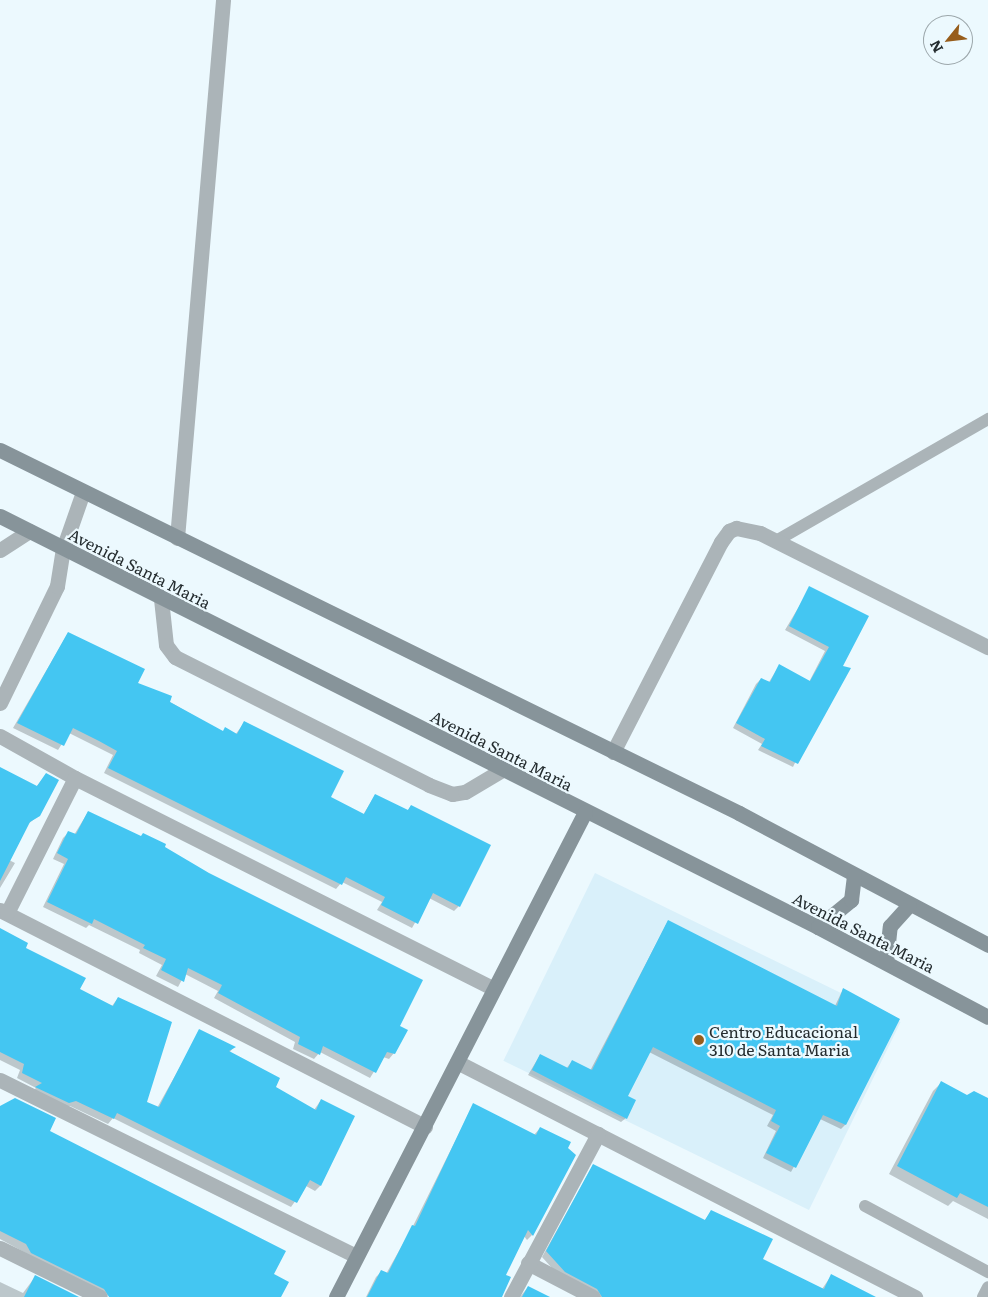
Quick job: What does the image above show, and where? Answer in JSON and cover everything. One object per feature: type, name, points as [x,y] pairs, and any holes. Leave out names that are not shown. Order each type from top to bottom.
[{"type":"main road","points":[[0,450],[738,813],[909,906],[988,945]]},
{"type":"main road","name":"Avenida Santa Maria","points":[[0,516],[161,599],[818,927],[988,1017]]},
{"type":"main road","points":[[336,1297],[458,1062],[492,988],[585,812]]},
{"type":"main road","points":[[818,927],[851,900],[854,875]]},
{"type":"main road","points":[[886,962],[890,926],[909,906]]},
{"type":"street","points":[[176,538],[223,0]]},
{"type":"street","points":[[0,703],[57,586],[63,549],[83,492]]},
{"type":"street","points":[[613,752],[729,531],[744,527],[776,541],[988,647]]},
{"type":"street","points":[[0,550],[29,532]]},
{"type":"street","points":[[161,599],[166,645],[175,657],[403,772],[452,794],[474,789],[502,770]]},
{"type":"street","points":[[0,736],[75,778],[492,988]]},
{"type":"street","points":[[75,778],[3,912],[425,1127]]},
{"type":"street","points":[[458,1062],[915,1297]]},
{"type":"street","points":[[0,1080],[356,1256]]},
{"type":"street","points":[[511,1297],[598,1134]]},
{"type":"street","points":[[0,1248],[100,1297]]},
{"type":"street","points":[[528,1263],[593,1297]]},
{"type":"lane","points":[[776,541],[988,419]]},
{"type":"lane","points":[[865,1206],[988,1272]]},
{"type":"lane","points":[[983,1297],[988,1287]]},
{"type":"shaded area","name":"Centro Educacional 310 de Santa Maria","points":[[595,873],[901,1022],[809,1210],[503,1061]]},
{"type":"building","points":[[809,586],[869,616],[843,666],[851,668],[798,764],[761,746],[765,739],[736,723],[761,678],[770,682],[779,664],[810,681],[829,647],[789,626]]},
{"type":"building","points":[[68,632],[145,669],[138,683],[172,696],[170,702],[223,731],[225,727],[237,734],[244,721],[344,771],[331,797],[364,814],[375,794],[408,810],[411,805],[491,845],[460,907],[433,893],[418,924],[381,905],[385,897],[346,877],[342,885],[108,768],[117,751],[99,741],[73,728],[64,746],[17,723]]},
{"type":"building","points":[[0,767],[37,786],[46,773],[59,780],[40,816],[30,822],[0,881]]},
{"type":"building","points":[[88,811],[141,836],[143,833],[166,844],[165,847],[209,873],[423,980],[400,1026],[408,1030],[395,1054],[387,1052],[376,1073],[323,1046],[320,1055],[298,1044],[300,1037],[218,993],[222,985],[188,968],[184,982],[161,970],[166,959],[143,948],[145,945],[94,919],[92,924],[47,902],[68,859],[57,853],[68,831],[76,834]]},
{"type":"building","points":[[668,920],[837,1006],[843,988],[900,1019],[846,1125],[823,1115],[796,1168],[766,1153],[780,1126],[771,1121],[776,1110],[653,1047],[628,1096],[636,1100],[627,1119],[532,1070],[540,1054],[568,1068],[572,1060],[592,1070]]},
{"type":"building","points":[[0,928],[28,943],[26,948],[86,978],[80,989],[113,1006],[118,997],[172,1022],[147,1102],[159,1107],[199,1029],[236,1047],[229,1051],[280,1078],[276,1087],[316,1110],[321,1099],[355,1116],[321,1186],[310,1180],[297,1203],[117,1113],[114,1119],[76,1101],[69,1103],[35,1087],[42,1083],[22,1073],[24,1064],[0,1052]]},
{"type":"building","points":[[941,1081],[967,1095],[974,1091],[988,1098],[988,1207],[960,1193],[957,1198],[897,1166]]},
{"type":"building","points":[[15,1098],[56,1118],[50,1131],[286,1251],[274,1274],[289,1282],[281,1297],[109,1297],[104,1289],[31,1253],[26,1244],[0,1231],[0,1106]]},
{"type":"building","points":[[473,1103],[536,1135],[540,1127],[571,1142],[568,1148],[576,1155],[533,1236],[528,1230],[506,1275],[511,1277],[502,1297],[367,1297],[381,1270],[388,1273],[412,1225],[415,1226]]},
{"type":"building","points":[[593,1164],[705,1220],[711,1210],[773,1239],[763,1259],[824,1289],[831,1274],[876,1297],[602,1297],[597,1289],[565,1272],[546,1251]]},
{"type":"building","points":[[35,1275],[79,1297],[24,1297]]},
{"type":"building","points":[[528,1286],[550,1297],[522,1297]]},
{"type":"place","name":"Centro Educacional 310 de Santa Maria","points":[[699,1040]]}]
